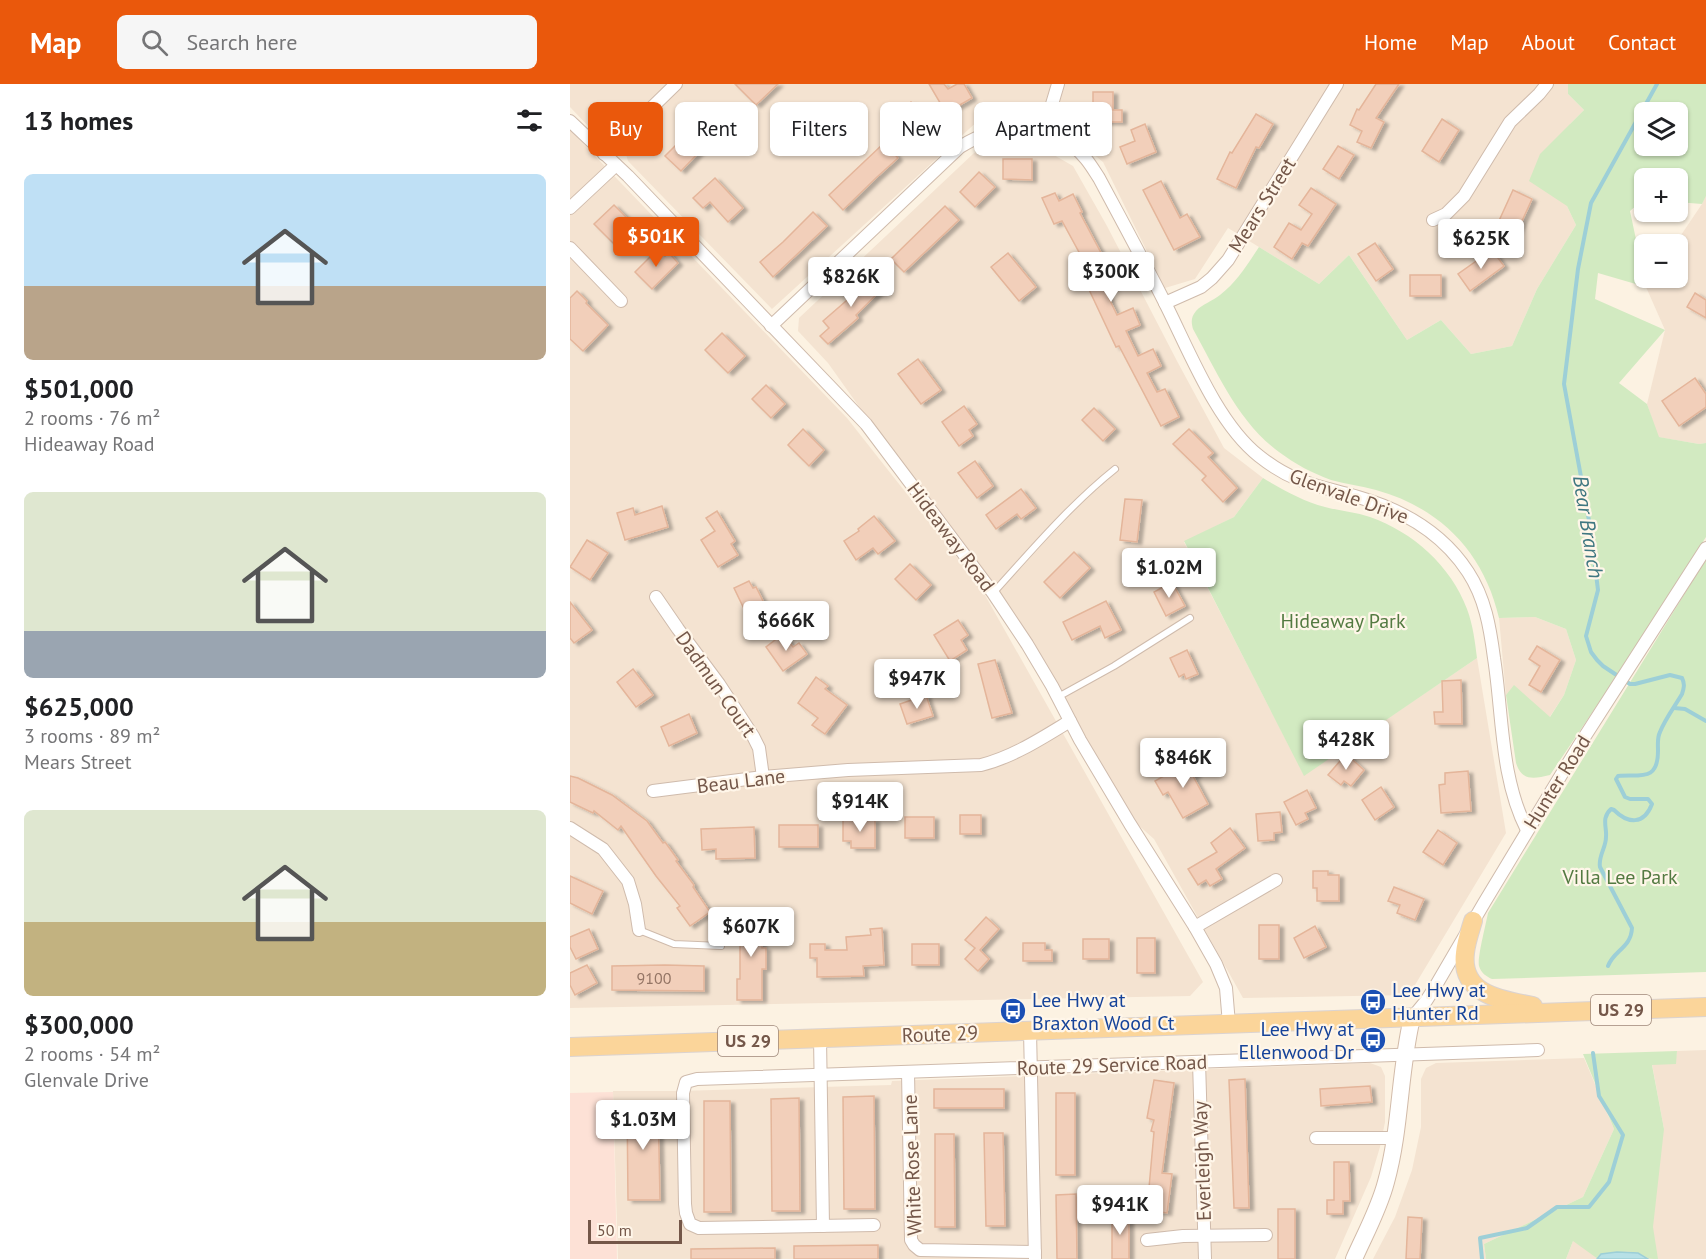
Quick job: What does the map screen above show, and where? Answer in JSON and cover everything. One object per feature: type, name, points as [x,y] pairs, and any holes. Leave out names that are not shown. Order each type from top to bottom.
[{"type":"main road","points":[[1473,921],[1465,961],[1470,978],[1478,988],[1503,1000],[1561,1012]]},
{"type":"main road","name":"Route 29","points":[[570,1047],[1706,1007]]},
{"type":"street","points":[[657,102],[676,84]]},
{"type":"street","points":[[1053,102],[1058,84]]},
{"type":"street","name":"Mears Street","points":[[1165,303],[1201,288],[1228,260],[1337,84]]},
{"type":"street","points":[[1433,220],[1446,214],[1458,204],[1510,122],[1547,84]]},
{"type":"street","name":"Hideaway Road","points":[[570,121],[588,138]]},
{"type":"street","name":"Glenvale Drive","points":[[771,326],[960,147],[974,138]]},
{"type":"street","name":"Hideaway Road","points":[[606,156],[866,423],[993,593],[1028,644],[1130,824],[1216,964],[1226,988],[1229,1024]]},
{"type":"street","name":"Glenvale Drive","points":[[1083,156],[1100,178],[1226,420],[1241,438],[1275,468],[1298,481],[1375,502],[1410,517],[1441,540],[1467,571],[1489,622],[1509,783],[1518,813],[1527,830]]},
{"type":"street","points":[[570,208],[616,165]]},
{"type":"street","points":[[570,249],[621,301]]},
{"type":"street","name":"Hunter Road","points":[[1412,1018],[1435,987],[1527,830],[1626,670],[1706,548]]},
{"type":"street","name":"Dadmun Court","points":[[656,597],[719,684],[753,736],[759,748],[763,777]]},
{"type":"street","name":"Beau Lane","points":[[653,791],[763,777],[848,770],[981,765],[995,762],[1012,754],[1070,721]]},
{"type":"street","points":[[570,828],[603,849],[628,881],[639,930]]},
{"type":"street","points":[[1195,927],[1276,880]]},
{"type":"street","points":[[1354,1259],[1381,1199],[1386,1182],[1402,1091],[1404,1055],[1412,1018]]},
{"type":"street","points":[[1030,1031],[1035,1255]]},
{"type":"street","points":[[820,1038],[822,1226],[874,1226]]},
{"type":"street","name":"Route 29 Service Road","points":[[822,1226],[699,1228],[690,1224],[686,1213],[683,1093],[686,1082],[697,1079],[1538,1050]]},
{"type":"street","name":"Everleigh Way","points":[[1199,1062],[1205,1259]]},
{"type":"street","name":"White Rose Lane","points":[[908,1072],[911,1239],[914,1245],[920,1250],[1035,1255]]},
{"type":"street","points":[[1316,1138],[1395,1138]]},
{"type":"street","points":[[1147,1239],[1266,1235]]},
{"type":"lane","points":[[993,593],[1064,516],[1115,469]]},
{"type":"lane","points":[[1058,698],[1190,618]]},
{"type":"lane","points":[[639,930],[674,944],[721,946]]},
{"type":"shaded area","points":[[570,84],[1568,84],[1568,94],[1584,110],[1570,124],[1567,206],[1576,225],[1537,289],[1512,346],[1471,354],[1441,320],[1407,340],[1349,255],[1319,284],[1228,228],[1195,279],[1165,288],[1103,162],[1096,156],[1112,156],[1112,102],[974,102],[974,124],[962,135],[962,102],[880,102],[880,156],[939,156],[772,309],[628,161],[626,156],[663,156],[663,102],[588,102],[588,126],[570,107]]},
{"type":"shaded area","points":[[570,130],[588,149],[588,156],[595,156],[847,418],[981,588],[1203,982],[1190,996],[570,1008]]},
{"type":"shaded area","points":[[974,153],[974,156],[1056,156],[1073,166],[1224,448],[1263,478],[1234,517],[1184,542],[1304,775],[1477,658],[1506,833],[1409,995],[1243,998],[1154,839],[1137,824],[1106,774],[1043,659],[957,537],[828,363],[798,331],[799,318]]},
{"type":"shaded area","points":[[1706,195],[1706,443],[1699,444],[1658,437],[1647,404],[1665,330],[1646,288],[1688,288],[1688,234],[1682,234]]},
{"type":"shaded area","points":[[1535,617],[1566,629],[1576,660],[1564,695],[1549,718],[1514,686],[1506,695],[1499,618]]},
{"type":"shaded area","points":[[1706,1050],[1706,1259],[1566,1259],[1573,1241],[1664,1129],[1652,1064],[1675,1063],[1677,1051]]},
{"type":"shaded area","points":[[1584,1058],[1614,1129],[1583,1197],[1484,1244],[1486,1259],[1373,1259],[1395,1217],[1412,1170],[1421,1127],[1421,1079],[1426,1068],[1436,1063]]},
{"type":"shaded area","points":[[1370,1063],[1381,1067],[1385,1076],[1385,1122],[1371,1177],[1335,1259],[618,1259],[613,1091],[891,1085],[892,1081]]},
{"type":"shaded area","points":[[613,1092],[617,1259],[570,1259],[570,1093]]},
{"type":"green space","points":[[1568,84],[1706,84],[1706,196],[1702,204],[1688,203],[1688,168],[1634,168],[1634,208],[1630,211],[1635,234],[1634,284],[1598,273],[1595,299],[1665,330],[1619,383],[1647,404],[1659,437],[1699,444],[1706,443],[1706,537],[1550,775],[1533,778],[1521,773],[1516,763],[1506,695],[1514,685],[1550,717],[1564,695],[1576,660],[1566,629],[1535,617],[1499,618],[1483,573],[1471,554],[1440,521],[1421,508],[1376,490],[1324,477],[1279,452],[1265,440],[1240,411],[1193,329],[1192,322],[1193,315],[1198,309],[1232,285],[1259,247],[1319,284],[1349,255],[1407,340],[1441,320],[1471,354],[1512,346],[1537,289],[1576,225],[1567,206],[1529,181],[1540,154],[1584,110],[1568,94]]},
{"type":"green space","name":"Hideaway Park","points":[[1263,478],[1309,502],[1364,515],[1386,523],[1415,541],[1441,565],[1460,593],[1469,615],[1477,658],[1304,776],[1184,541],[1234,517]]},
{"type":"green space","name":"Villa Lee Park","points":[[1706,559],[1706,972],[1490,978],[1481,971],[1479,966],[1480,949],[1488,913]]},
{"type":"green space","points":[[1677,1051],[1676,1064],[1652,1065],[1664,1129],[1653,1227],[1658,1259],[1638,1253],[1624,1252],[1601,1254],[1598,1259],[1573,1241],[1566,1259],[1486,1259],[1484,1244],[1583,1197],[1614,1129],[1583,1054]]},
{"type":"water","points":[[1638,1253],[1648,1259],[1597,1259],[1601,1254]]},
{"type":"building","points":[[735,84],[778,84],[758,103],[753,102]]},
{"type":"building","points":[[929,84],[944,84],[948,89],[957,84],[964,84],[972,98],[962,104],[940,102]]},
{"type":"building","points":[[1376,84],[1399,84],[1376,118],[1384,122],[1371,148],[1357,142],[1362,131],[1350,125],[1357,109],[1359,110]]},
{"type":"building","points":[[1093,92],[1113,92],[1113,110],[1122,110],[1122,122],[1112,122],[1112,102],[1093,102]]},
{"type":"building","points":[[1256,114],[1273,124],[1259,148],[1256,147],[1236,188],[1217,179],[1230,152],[1232,153]]},
{"type":"building","points":[[1442,119],[1459,130],[1439,162],[1422,151]]},
{"type":"building","points":[[1145,124],[1156,152],[1127,164],[1120,147],[1135,141],[1131,130]]},
{"type":"building","points":[[675,146],[675,156],[695,156],[681,171],[665,156]]},
{"type":"building","points":[[1338,146],[1354,155],[1339,179],[1323,169]]},
{"type":"building","points":[[880,147],[880,156],[898,158],[843,210],[829,195]]},
{"type":"building","points":[[1003,159],[1032,159],[1032,180],[1003,179]]},
{"type":"building","points":[[979,172],[995,187],[975,207],[960,192]]},
{"type":"building","points":[[715,178],[743,208],[728,222],[710,202],[703,208],[693,198]]},
{"type":"building","points":[[1161,181],[1180,218],[1187,214],[1200,237],[1174,250],[1143,190]]},
{"type":"building","points":[[1311,188],[1336,204],[1308,246],[1302,243],[1292,259],[1274,247],[1289,223],[1301,230],[1312,214],[1299,205]]},
{"type":"building","points":[[1513,190],[1532,199],[1512,243],[1493,234]]},
{"type":"building","points":[[1055,193],[1059,201],[1073,194],[1082,212],[1080,213],[1119,284],[1105,290],[1117,315],[1133,308],[1140,325],[1126,331],[1138,356],[1153,349],[1161,366],[1147,373],[1157,392],[1165,389],[1179,417],[1161,426],[1119,346],[1116,347],[1084,279],[1092,276],[1062,221],[1054,224],[1042,198]]},
{"type":"building","points":[[614,205],[633,224],[614,244],[594,224]]},
{"type":"building","points":[[945,206],[959,220],[904,272],[891,259]]},
{"type":"building","points":[[813,212],[827,226],[773,277],[760,262]]},
{"type":"building","points":[[1375,243],[1393,269],[1376,281],[1358,254]]},
{"type":"building","points":[[658,249],[665,256],[669,253],[678,263],[652,289],[635,272]]},
{"type":"building","points":[[1492,250],[1504,266],[1470,291],[1458,274]]},
{"type":"building","points":[[1008,253],[1036,287],[1019,301],[991,267]]},
{"type":"building","points":[[871,273],[885,286],[856,315],[858,318],[828,344],[820,336],[829,328],[823,321],[854,294],[853,292]]},
{"type":"building","points":[[1410,275],[1441,275],[1441,296],[1410,296]]},
{"type":"building","points":[[577,291],[608,325],[583,351],[570,339],[570,298]]},
{"type":"building","points":[[1695,293],[1706,300],[1706,318],[1687,307]]},
{"type":"building","points":[[722,333],[745,356],[728,373],[705,350]]},
{"type":"building","points":[[918,359],[941,390],[921,404],[898,374]]},
{"type":"building","points":[[1695,378],[1706,394],[1706,407],[1679,426],[1662,401]]},
{"type":"building","points":[[766,385],[785,404],[771,418],[752,399]]},
{"type":"building","points":[[964,406],[977,424],[969,430],[973,436],[959,446],[942,422]]},
{"type":"building","points":[[1094,408],[1115,429],[1103,441],[1082,420]]},
{"type":"building","points":[[803,429],[824,450],[809,466],[788,445]]},
{"type":"building","points":[[1189,429],[1213,453],[1208,457],[1237,488],[1223,502],[1202,480],[1206,476],[1173,444]]},
{"type":"building","points":[[975,461],[993,486],[977,498],[958,473]]},
{"type":"building","points":[[1021,489],[1036,508],[1021,519],[1017,514],[996,529],[986,515]]},
{"type":"building","points":[[1125,499],[1142,500],[1137,542],[1120,540]]},
{"type":"building","points":[[662,506],[668,527],[625,540],[617,513],[633,508],[635,515]]},
{"type":"building","points":[[717,511],[735,541],[731,544],[738,555],[718,567],[701,540],[715,531],[706,518]]},
{"type":"building","points":[[874,516],[895,541],[878,554],[873,548],[856,560],[844,541],[859,531],[858,529]]},
{"type":"building","points":[[587,540],[608,553],[590,580],[570,567]]},
{"type":"building","points":[[1074,552],[1090,568],[1060,598],[1044,582]]},
{"type":"building","points":[[910,564],[931,585],[916,600],[895,579]]},
{"type":"building","points":[[749,581],[753,588],[756,587],[766,607],[748,617],[734,588]]},
{"type":"building","points":[[1172,582],[1185,606],[1166,616],[1154,592]]},
{"type":"building","points":[[1106,601],[1121,630],[1105,638],[1100,626],[1072,640],[1063,622]]},
{"type":"building","points":[[570,602],[592,630],[574,643],[570,638]]},
{"type":"building","points":[[958,620],[968,635],[961,640],[967,650],[950,661],[934,635]]},
{"type":"building","points":[[783,634],[793,647],[799,643],[807,654],[783,671],[766,647]]},
{"type":"building","points":[[1537,646],[1560,660],[1541,692],[1529,685],[1540,666],[1529,659]]},
{"type":"building","points":[[1187,650],[1198,674],[1186,679],[1184,674],[1179,677],[1170,658]]},
{"type":"building","points":[[995,660],[1012,713],[992,718],[978,664]]},
{"type":"building","points":[[633,669],[653,695],[636,707],[617,682]]},
{"type":"building","points":[[816,677],[828,686],[825,689],[847,705],[825,734],[812,725],[818,718],[798,703]]},
{"type":"building","points":[[1461,680],[1462,724],[1435,724],[1434,712],[1443,712],[1442,681]]},
{"type":"building","points":[[926,695],[933,716],[907,724],[900,704]]},
{"type":"building","points":[[689,714],[697,733],[669,746],[661,727]]},
{"type":"building","points":[[1346,754],[1364,770],[1351,786],[1344,781],[1341,785],[1328,775]]},
{"type":"building","points":[[1190,761],[1197,774],[1193,776],[1208,804],[1183,818],[1168,792],[1163,795],[1155,781]]},
{"type":"building","points":[[1468,771],[1471,811],[1441,813],[1439,785],[1445,784],[1445,773]]},
{"type":"building","points":[[570,776],[612,795],[647,821],[678,860],[676,861],[710,912],[690,926],[677,908],[680,906],[621,826],[618,830],[594,811],[593,813],[570,802]]},
{"type":"building","points":[[1381,787],[1394,807],[1375,820],[1362,800]]},
{"type":"building","points":[[1307,790],[1316,808],[1305,813],[1308,819],[1296,825],[1284,802]]},
{"type":"building","points":[[1280,812],[1282,832],[1274,833],[1274,840],[1258,841],[1256,814]]},
{"type":"building","points":[[960,815],[981,815],[981,834],[960,834]]},
{"type":"building","points":[[905,817],[934,817],[934,838],[905,838]]},
{"type":"building","points":[[843,820],[875,820],[875,848],[851,848],[851,841],[843,841]]},
{"type":"building","points":[[779,825],[818,825],[818,847],[779,847]]},
{"type":"building","points":[[754,827],[755,858],[716,859],[716,849],[702,850],[701,829]]},
{"type":"building","points":[[1230,828],[1245,848],[1216,869],[1222,879],[1210,886],[1206,880],[1198,885],[1188,869],[1217,852],[1211,843]]},
{"type":"building","points":[[1438,830],[1457,843],[1443,865],[1423,852]]},
{"type":"building","points":[[1313,871],[1328,871],[1328,875],[1339,875],[1339,901],[1317,901],[1317,888],[1313,888]]},
{"type":"building","points":[[570,876],[603,891],[592,914],[570,903]]},
{"type":"building","points":[[1394,887],[1424,899],[1415,920],[1397,913],[1400,905],[1388,901]]},
{"type":"building","points":[[737,916],[762,916],[762,948],[766,948],[766,969],[762,969],[762,1000],[737,1000],[737,979],[740,979],[740,938],[737,938]]},
{"type":"building","points":[[986,917],[999,929],[980,950],[989,959],[978,971],[965,959],[975,948],[965,940]]},
{"type":"building","points":[[1259,925],[1279,925],[1279,959],[1259,959]]},
{"type":"building","points":[[1315,926],[1326,947],[1304,958],[1294,938]]},
{"type":"building","points":[[882,928],[884,965],[863,966],[864,976],[817,977],[817,958],[810,958],[810,944],[825,944],[825,950],[847,950],[846,937],[871,935],[870,929]]},
{"type":"building","points":[[589,929],[598,949],[576,959],[570,947],[570,937]]},
{"type":"building","points":[[1137,938],[1155,938],[1155,973],[1137,973]]},
{"type":"building","points":[[1083,939],[1109,939],[1109,959],[1083,959]]},
{"type":"building","points":[[1023,943],[1045,943],[1045,950],[1052,950],[1052,961],[1023,961]]},
{"type":"building","points":[[912,944],[939,944],[939,965],[912,965]]},
{"type":"building","points":[[587,965],[597,983],[575,995],[570,985],[570,973]]},
{"type":"building","points":[[612,966],[704,966],[704,991],[612,990]]},
{"type":"building","points":[[1245,1079],[1249,1208],[1234,1208],[1229,1080]]},
{"type":"building","points":[[1154,1080],[1174,1083],[1162,1173],[1172,1174],[1167,1213],[1147,1210],[1154,1132],[1151,1131],[1154,1120],[1147,1118]]},
{"type":"building","points":[[1370,1086],[1372,1102],[1321,1106],[1320,1089]]},
{"type":"building","points":[[934,1089],[1004,1089],[1004,1108],[934,1108]]},
{"type":"building","points":[[1056,1093],[1075,1093],[1075,1175],[1056,1175]]},
{"type":"building","points":[[874,1096],[875,1209],[844,1209],[843,1097]]},
{"type":"building","points":[[799,1098],[800,1211],[772,1211],[771,1099]]},
{"type":"building","points":[[627,1101],[658,1101],[660,1200],[628,1200]]},
{"type":"building","points":[[704,1101],[730,1101],[731,1212],[704,1212]]},
{"type":"building","points":[[984,1133],[1003,1133],[1005,1226],[986,1226]]},
{"type":"building","points":[[935,1134],[954,1134],[955,1227],[935,1227]]},
{"type":"building","points":[[1334,1162],[1349,1162],[1350,1201],[1343,1201],[1343,1214],[1327,1214],[1327,1200],[1334,1200]]},
{"type":"building","points":[[1076,1194],[1077,1259],[1057,1259],[1056,1195]]},
{"type":"building","points":[[1278,1209],[1295,1209],[1295,1259],[1278,1259]]},
{"type":"building","points":[[1112,1214],[1129,1214],[1129,1259],[1112,1259]]},
{"type":"building","points":[[1408,1217],[1422,1218],[1420,1259],[1406,1259]]},
{"type":"building","points":[[878,1245],[878,1259],[794,1259],[794,1246]]},
{"type":"building","points":[[775,1248],[775,1259],[691,1259],[691,1249]]},
{"type":"waterway","name":"Bear Branch","points":[[1608,966],[1614,956],[1626,945],[1632,928],[1600,867],[1606,841],[1606,816],[1611,809],[1625,818],[1635,820],[1645,816],[1649,811],[1652,804],[1648,799],[1625,797],[1616,779],[1618,776],[1646,774],[1655,768],[1659,734],[1682,694],[1684,684],[1682,678],[1670,675],[1630,684],[1603,666],[1591,652],[1586,636],[1598,590],[1590,526],[1564,384],[1578,269],[1591,203],[1657,84]]},
{"type":"waterway","points":[[1674,708],[1685,709],[1706,721]]},
{"type":"waterway","name":"Bear Branch","points":[[1482,1259],[1480,1238],[1527,1228],[1557,1207],[1589,1207],[1609,1182],[1623,1135],[1599,1096],[1593,1053]]},
{"type":"place","name":"Lee Hwy at Hunter Rd","points":[[1373,1002]]},
{"type":"place","name":"Lee Hwy at Braxton Wood Ct","points":[[1013,1011]]},
{"type":"place","name":"Lee Hwy at Ellenwood Dr","points":[[1373,1040]]}]
